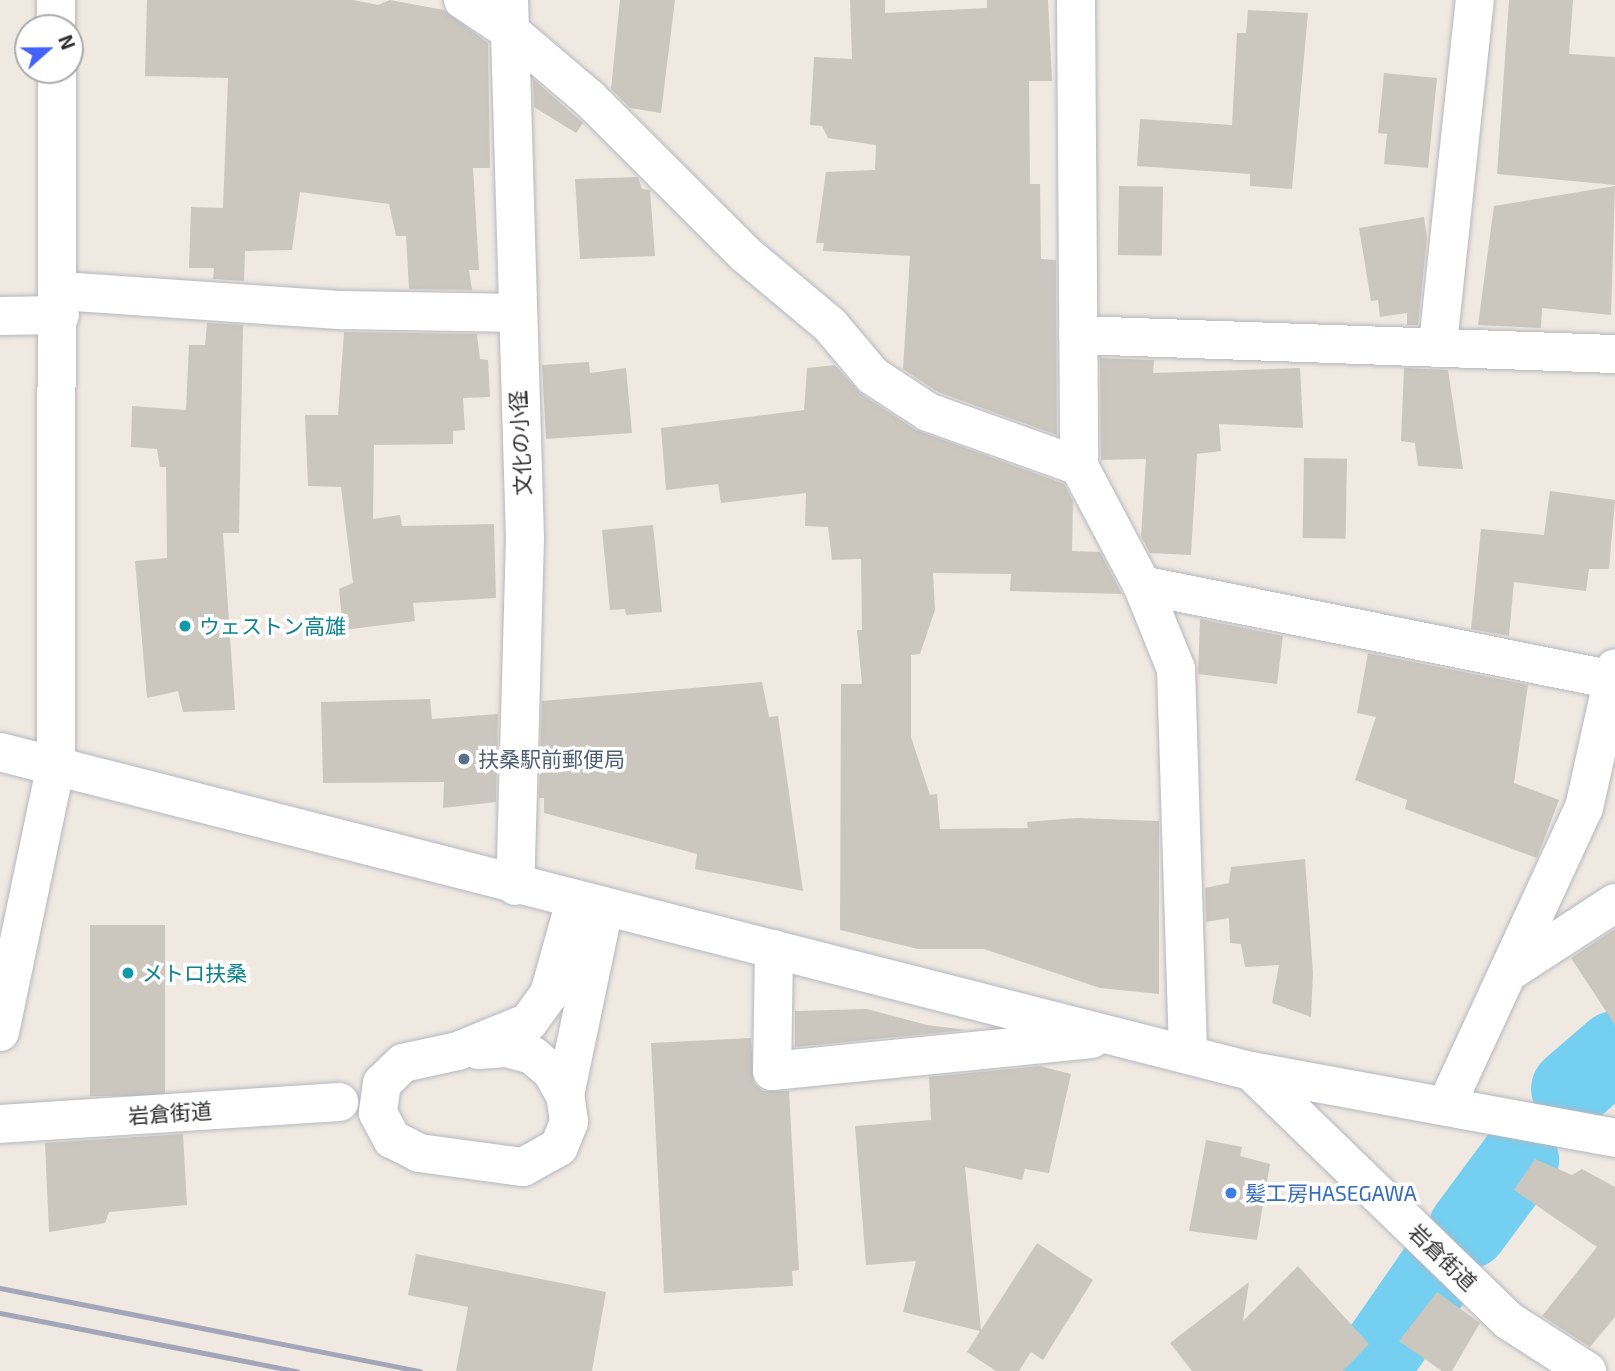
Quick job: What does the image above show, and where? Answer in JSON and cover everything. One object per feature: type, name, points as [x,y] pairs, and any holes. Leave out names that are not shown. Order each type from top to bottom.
[{"type":"street","points":[[463,0],[509,15],[745,254],[830,325],[873,376],[928,412],[1079,466]]},
{"type":"street","points":[[1076,0],[1079,466],[1142,585],[1176,669],[1188,1051]]},
{"type":"street","points":[[1438,344],[1475,0]]},
{"type":"street","name":"文化の小径","points":[[509,15],[514,313],[524,538],[515,886]]},
{"type":"street","points":[[0,1032],[56,765],[60,303],[57,84]]},
{"type":"street","points":[[0,316],[60,303],[514,313]]},
{"type":"street","points":[[1078,335],[1438,344],[1615,354]]},
{"type":"street","points":[[1142,585],[1614,674],[1584,808],[1512,970],[1446,1106]]},
{"type":"street","points":[[0,752],[590,905],[774,949],[1115,1037],[1188,1051],[1251,1071],[1615,1138]]},
{"type":"street","points":[[1512,970],[1615,902]]},
{"type":"street","points":[[590,905],[565,1095],[566,1136],[537,1164],[523,1167],[405,1148],[382,1127],[377,1097],[382,1083],[403,1063],[458,1051],[520,1029],[538,1015],[590,905]]},
{"type":"street","points":[[774,949],[772,1071],[1115,1037]]},
{"type":"street","points":[[458,1051],[506,1048],[532,1055],[552,1072],[565,1095]]},
{"type":"street","name":"岩倉街道","points":[[1251,1071],[1509,1321],[1587,1371]]},
{"type":"street","name":"岩倉街道","points":[[0,1124],[339,1102]]},
{"type":"building","points":[[147,0],[353,0],[378,5],[390,0],[444,10],[488,43],[490,168],[473,168],[479,270],[469,270],[472,290],[409,289],[406,236],[396,236],[389,204],[300,192],[292,250],[245,251],[244,281],[213,279],[214,268],[189,268],[191,207],[223,208],[228,78],[145,76]]},
{"type":"building","points":[[620,0],[675,0],[661,113],[630,108],[611,89]]},
{"type":"building","points":[[850,0],[885,0],[885,13],[987,8],[987,0],[1048,0],[1052,81],[1029,81],[1030,184],[1040,184],[1041,259],[1056,260],[1057,435],[938,392],[903,369],[910,256],[823,251],[824,243],[816,243],[826,172],[875,170],[876,145],[828,138],[822,126],[810,125],[814,57],[852,59]]},
{"type":"building","points":[[1509,0],[1573,0],[1569,54],[1615,57],[1615,185],[1497,174]]},
{"type":"building","points":[[1248,10],[1308,13],[1292,189],[1250,186],[1250,174],[1137,166],[1140,119],[1232,125],[1237,33],[1246,33]]},
{"type":"building","points":[[1384,73],[1437,78],[1428,168],[1384,164],[1387,134],[1378,133]]},
{"type":"building","points":[[533,79],[583,123],[576,133],[534,107]]},
{"type":"building","points":[[638,177],[642,189],[650,190],[655,256],[580,259],[575,179]]},
{"type":"building","points":[[1119,186],[1163,187],[1162,256],[1118,255]]},
{"type":"building","points":[[1615,186],[1611,315],[1542,308],[1541,328],[1478,325],[1494,206]]},
{"type":"building","points":[[1424,217],[1427,238],[1418,325],[1407,325],[1407,313],[1380,317],[1378,300],[1371,301],[1359,228]]},
{"type":"building","points":[[207,323],[243,325],[239,533],[223,533],[235,710],[183,712],[178,691],[147,698],[135,561],[167,558],[166,467],[160,467],[157,449],[131,447],[132,406],[186,410],[189,345],[205,345]]},
{"type":"building","points":[[344,332],[477,334],[480,359],[488,360],[490,397],[463,398],[465,430],[453,431],[453,444],[374,445],[373,519],[400,515],[402,526],[494,524],[496,598],[413,603],[415,621],[343,630],[339,589],[353,583],[341,487],[308,486],[305,415],[338,415]]},
{"type":"building","points":[[1100,358],[1154,360],[1153,373],[1300,368],[1303,428],[1219,424],[1221,451],[1197,454],[1191,555],[1150,553],[1141,536],[1146,459],[1101,460]]},
{"type":"building","points":[[589,362],[590,373],[626,368],[632,433],[546,439],[542,365]]},
{"type":"building","points":[[835,365],[861,394],[916,430],[1064,484],[1073,501],[1072,551],[1100,552],[1122,594],[1010,591],[1011,574],[933,573],[935,610],[920,654],[911,655],[911,737],[930,795],[937,794],[940,829],[1028,828],[1027,822],[1076,818],[1159,821],[1159,994],[1100,988],[984,949],[918,949],[840,930],[841,684],[862,684],[857,630],[862,630],[861,559],[832,560],[828,527],[805,526],[806,493],[721,503],[718,484],[666,490],[661,428],[804,410],[807,368]]},
{"type":"building","points":[[1404,368],[1448,370],[1463,469],[1418,466],[1415,443],[1401,441]]},
{"type":"building","points":[[1304,458],[1347,459],[1346,539],[1303,538]]},
{"type":"building","points":[[1550,491],[1615,500],[1609,569],[1589,569],[1586,591],[1514,582],[1509,636],[1471,629],[1481,529],[1544,535]]},
{"type":"building","points":[[653,525],[662,612],[626,615],[625,609],[610,610],[602,530]]},
{"type":"building","points":[[1200,619],[1283,636],[1277,684],[1198,674]]},
{"type":"building","points":[[1368,653],[1528,685],[1514,783],[1559,800],[1537,858],[1405,809],[1407,800],[1355,780],[1376,717],[1357,713]]},
{"type":"building","points":[[762,682],[769,717],[778,716],[803,891],[695,869],[697,854],[544,813],[544,798],[539,798],[542,701]]},
{"type":"building","points":[[430,699],[432,719],[498,714],[496,802],[443,808],[444,782],[323,783],[321,702]]},
{"type":"building","points":[[1305,859],[1313,973],[1311,1017],[1272,1003],[1279,965],[1245,967],[1241,944],[1230,943],[1229,918],[1206,922],[1205,888],[1229,883],[1231,867]]},
{"type":"building","name":"メトロ扶桑","points":[[90,925],[165,925],[165,1096],[90,1096]]},
{"type":"building","points":[[1615,929],[1615,1025],[1571,958]]},
{"type":"building","points":[[867,1009],[927,1025],[966,1030],[795,1047],[795,1011]]},
{"type":"building","points":[[751,1038],[754,1083],[763,1091],[789,1091],[799,1270],[792,1271],[793,1286],[664,1293],[651,1043]]},
{"type":"building","points":[[1040,1066],[1071,1074],[1049,1173],[1025,1169],[1022,1180],[965,1167],[981,1330],[1037,1243],[1093,1280],[1043,1360],[1031,1352],[1019,1371],[996,1371],[967,1352],[980,1331],[903,1312],[916,1261],[866,1265],[855,1126],[931,1120],[929,1077]]},
{"type":"building","points":[[183,1134],[187,1205],[109,1212],[105,1223],[49,1232],[45,1143]]},
{"type":"building","name":"髪工房HASEGAWA","points":[[1206,1140],[1242,1147],[1240,1156],[1270,1164],[1257,1240],[1189,1231]]},
{"type":"building","points":[[1535,1159],[1572,1175],[1582,1169],[1615,1187],[1615,1317],[1590,1347],[1542,1316],[1597,1247],[1514,1190]]},
{"type":"building","points":[[416,1254],[606,1292],[592,1371],[456,1371],[468,1307],[408,1295]]},
{"type":"building","points":[[1298,1266],[1369,1344],[1343,1371],[1192,1371],[1170,1343],[1249,1282],[1243,1321]]},
{"type":"building","points":[[1437,1292],[1480,1323],[1452,1371],[1442,1371],[1399,1341]]},
{"type":"waterway","points":[[1571,1089],[1615,1051]]},
{"type":"waterway","points":[[1468,1229],[1519,1160]]},
{"type":"waterway","points":[[1368,1371],[1438,1270]]},
{"type":"railway","points":[[0,1288],[420,1371]]},
{"type":"railway","points":[[0,1313],[297,1371]]},
{"type":"place","name":"ウェストン高雄","points":[[185,626]]},
{"type":"place","name":"扶桑駅前郵便局","points":[[464,759]]},
{"type":"place","name":"メトロ扶桑","points":[[128,973]]},
{"type":"place","name":"髪工房HASEGAWA","points":[[1231,1193]]}]
